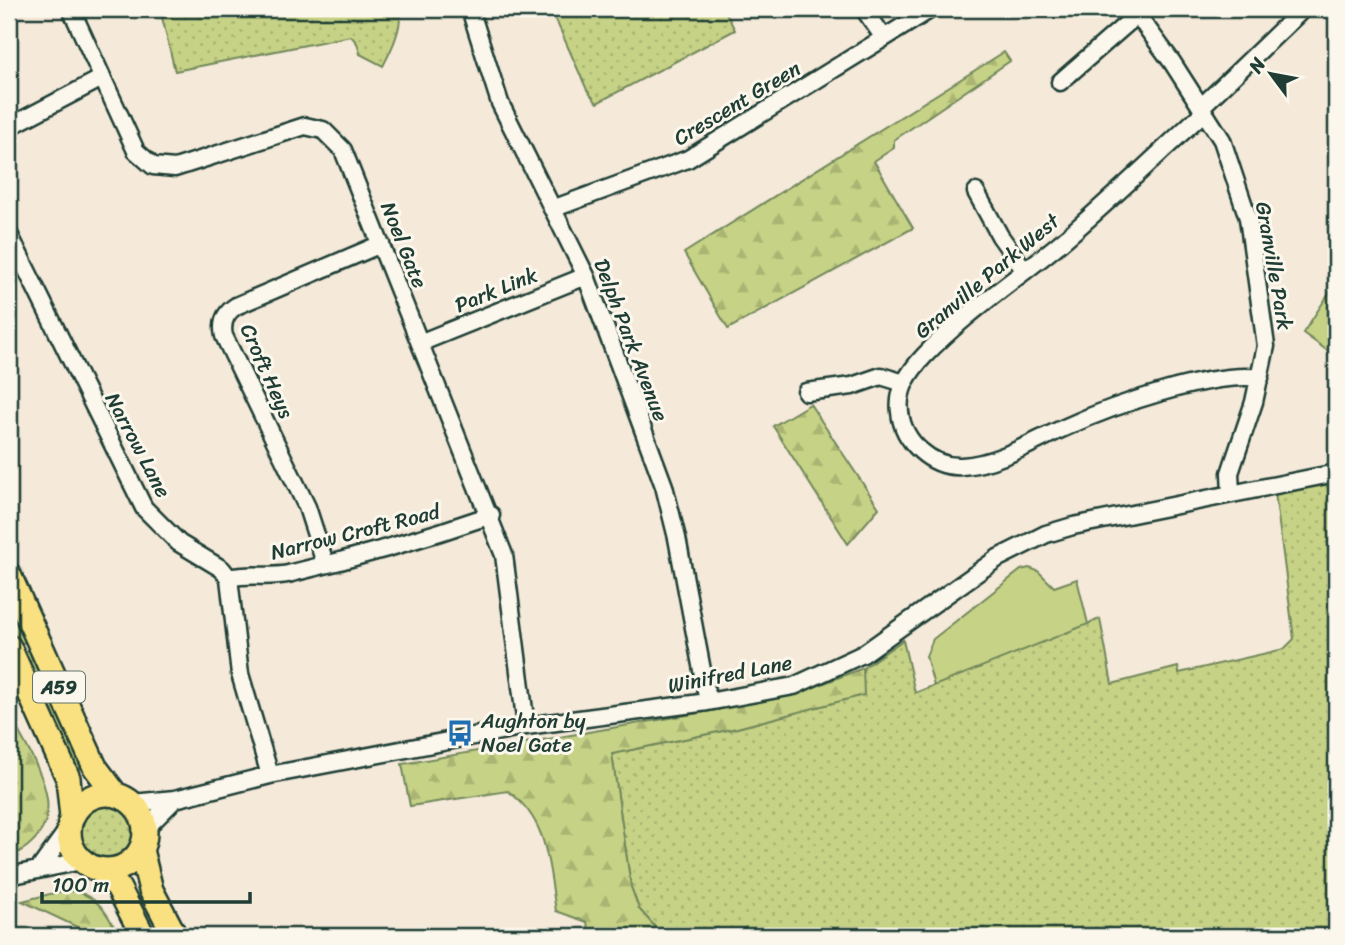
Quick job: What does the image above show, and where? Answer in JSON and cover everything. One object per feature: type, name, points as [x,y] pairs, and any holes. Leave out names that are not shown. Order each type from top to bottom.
[{"type":"highway","name":"A59","points":[[9,575],[95,767],[143,819],[143,840],[151,890],[174,936]]},
{"type":"highway","name":"A59","points":[[9,647],[68,778],[73,851],[118,887],[143,936]]},
{"type":"highway","points":[[70,822],[90,798],[124,799]]},
{"type":"highway","points":[[90,866],[124,867],[143,840]]},
{"type":"street","name":"Noel Gate","points":[[71,9],[136,151],[146,163],[160,169],[175,168],[295,128],[323,130],[344,150],[491,515],[504,555],[526,726]]},
{"type":"street","name":"Delph Park Avenue","points":[[470,9],[483,57],[500,103],[586,276],[664,486],[677,538],[708,702]]},
{"type":"street","points":[[864,9],[884,38]]},
{"type":"street","name":"Crescent Green","points":[[552,209],[688,159],[931,9]]},
{"type":"street","points":[[1203,109],[1303,9]]},
{"type":"street","points":[[1060,82],[1136,11]]},
{"type":"street","name":"Granville Park","points":[[1136,11],[1222,140],[1248,218],[1266,346],[1260,378],[1230,473],[1231,494]]},
{"type":"street","points":[[9,127],[102,78]]},
{"type":"street","name":"Granville Park West","points":[[905,383],[934,346],[1059,244],[1203,109]]},
{"type":"street","points":[[976,192],[1000,236],[1025,271]]},
{"type":"street","name":"Narrow Lane","points":[[9,234],[144,508],[179,543],[222,569],[229,578]]},
{"type":"street","name":"Croft Heys","points":[[325,563],[307,508],[224,336],[223,324],[227,313],[236,306],[381,244]]},
{"type":"street","name":"Park Link","points":[[422,342],[586,276]]},
{"type":"street","points":[[806,392],[852,386],[881,376],[905,383],[899,403],[901,418],[912,443],[940,463],[961,466],[1023,447],[1093,416],[1156,396],[1241,376],[1260,378]]},
{"type":"street","name":"Winifred Lane","points":[[124,799],[175,799],[270,775],[526,726],[708,702],[794,686],[836,669],[884,640],[977,571],[1046,534],[1073,526],[1336,473]]},
{"type":"street","name":"Narrow Croft Road","points":[[229,578],[286,574],[439,533],[491,515]]},
{"type":"street","points":[[229,578],[240,674],[270,775]]},
{"type":"street","points":[[143,840],[175,799]]},
{"type":"street","points":[[40,867],[70,822]]},
{"type":"street","points":[[9,876],[40,867],[90,866]]},
{"type":"green space","points":[[160,9],[400,9],[400,16],[396,38],[383,66],[360,54],[357,43],[351,36],[175,71]]},
{"type":"green space","points":[[551,9],[724,9],[735,30],[597,103],[587,90]]},
{"type":"green space","points":[[1004,52],[1010,61],[894,140],[894,148],[874,161],[913,228],[728,329],[684,253]]},
{"type":"green space","points":[[1336,283],[1336,357],[1303,333]]},
{"type":"green space","points":[[810,404],[879,508],[848,544],[773,426]]},
{"type":"green space","points":[[1336,482],[1336,936],[663,936],[639,909],[631,887],[612,754],[737,728],[863,695],[863,668],[903,640],[915,693],[1100,619],[1112,684],[1178,667],[1179,673],[1284,649],[1294,639],[1275,493]]},
{"type":"green space","points":[[1029,568],[1038,571],[1054,587],[1077,579],[1088,624],[934,686],[926,656],[933,639],[1021,570]]},
{"type":"green space","points":[[9,593],[30,640],[18,645],[9,625]]},
{"type":"green space","points":[[34,648],[86,765],[72,771],[21,653]]},
{"type":"green space","points":[[863,668],[864,695],[737,728],[612,754],[631,887],[639,909],[663,936],[590,936],[587,922],[556,911],[548,860],[539,830],[522,803],[508,791],[410,806],[402,764],[716,710],[809,689]]},
{"type":"green space","points":[[9,714],[39,771],[48,809],[44,826],[32,842],[12,856],[9,844]]},
{"type":"green space","points":[[102,804],[112,804],[127,812],[133,821],[133,843],[127,852],[112,860],[102,860],[84,848],[79,837],[79,827],[91,809]]},
{"type":"green space","points":[[66,890],[93,899],[105,911],[119,936],[96,936],[22,901]]},
{"type":"place","name":"Aughton by Noel Gate","points":[[460,733]]}]
